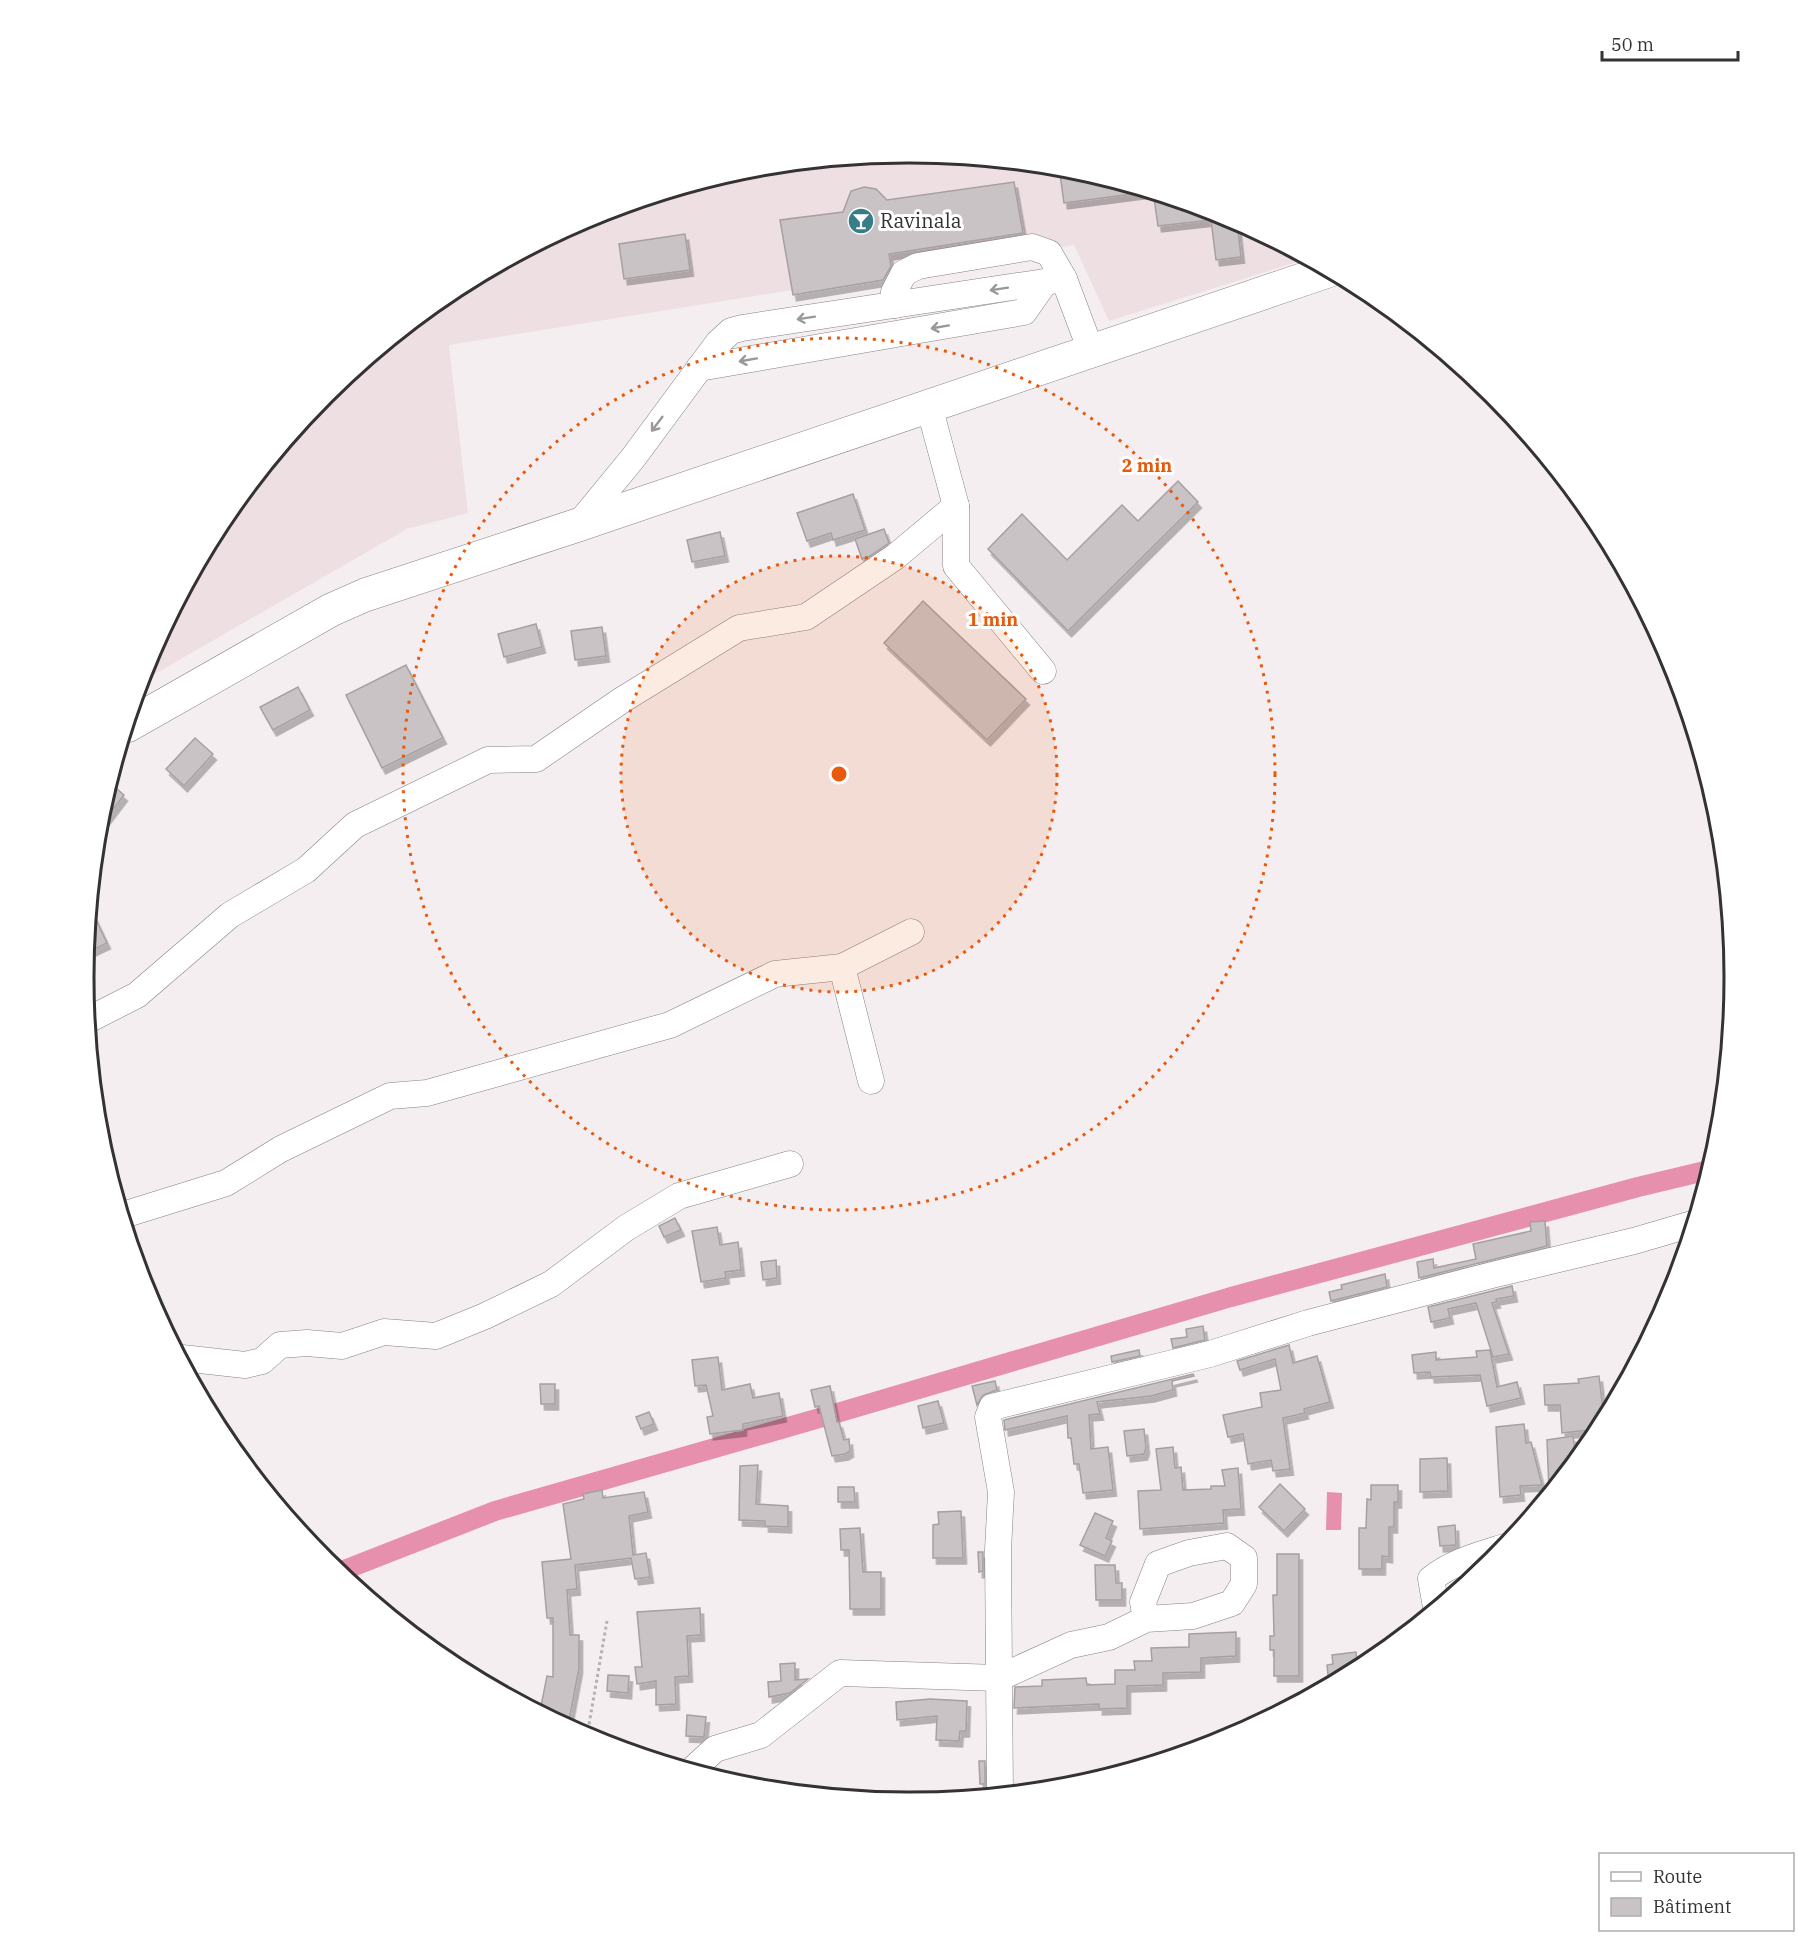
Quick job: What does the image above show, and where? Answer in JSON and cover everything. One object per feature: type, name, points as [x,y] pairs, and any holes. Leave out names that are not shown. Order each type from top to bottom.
[{"type":"main road","points":[[137,721],[332,610],[365,595],[1319,274]]},
{"type":"street","points":[[895,305],[894,292],[904,273],[918,266],[1032,247],[1049,253],[1054,281],[1091,351]]},
{"type":"street","points":[[578,525],[633,458],[718,343],[731,332],[742,328],[1054,281]]},
{"type":"street","points":[[699,368],[1024,312],[1054,281]]},
{"type":"street","points":[[929,406],[956,506],[956,566],[1043,671]]},
{"type":"street","points":[[95,1016],[137,995],[230,915],[306,870],[355,825],[488,760],[536,759],[622,700],[739,628],[806,617],[895,557],[956,506]]},
{"type":"street","points":[[130,1213],[226,1182],[281,1149],[390,1096],[427,1094],[670,1025],[775,974],[842,967],[911,932]]},
{"type":"street","points":[[842,967],[871,1081]]},
{"type":"street","points":[[190,1359],[245,1365],[262,1361],[280,1345],[307,1343],[342,1347],[384,1332],[436,1336],[485,1316],[551,1284],[627,1228],[679,1196],[790,1164]]},
{"type":"street","points":[[1000,1786],[998,1550],[1001,1492],[988,1417],[992,1407],[1210,1354],[1308,1323],[1684,1226]]},
{"type":"street","points":[[1435,1599],[1431,1579],[1442,1570],[1485,1553]]},
{"type":"street","points":[[698,1764],[715,1749],[761,1735],[840,1673],[999,1678],[1071,1646],[1109,1636],[1146,1619]]},
{"type":"path","points":[[589,1726],[607,1621]]},
{"type":"shaded area","points":[[909,163],[962,165],[1015,170],[1120,191],[1171,206],[1221,225],[1297,262],[1109,321],[1074,245],[449,345],[468,513],[407,529],[154,675],[178,617],[232,525],[297,440],[333,402],[413,331],[456,300],[549,247],[647,206],[750,179],[803,170]]},
{"type":"shaded area","points":[[1327,1492],[1342,1493],[1341,1530],[1326,1530]]},
{"type":"building","points":[[1060,178],[1131,194],[1064,203]]},
{"type":"building","points":[[1014,182],[1023,233],[889,254],[891,266],[883,280],[793,295],[780,220],[843,212],[851,191],[864,187],[876,189],[887,200]]},
{"type":"building","points":[[1154,201],[1209,220],[1158,226]]},
{"type":"building","points":[[1211,221],[1238,233],[1241,257],[1216,260]]},
{"type":"building","points":[[685,234],[690,270],[624,279],[619,244]]},
{"type":"building","points":[[1178,481],[1198,502],[1068,631],[988,549],[1022,514],[1067,560],[1122,505],[1138,521]]},
{"type":"building","points":[[853,494],[865,530],[833,540],[831,533],[807,541],[797,513]]},
{"type":"building","points":[[884,529],[889,543],[862,559],[855,539]]},
{"type":"building","points":[[720,532],[725,556],[692,562],[687,540]]},
{"type":"building","points":[[923,601],[1026,699],[987,740],[884,643]]},
{"type":"building","points":[[536,624],[542,647],[504,657],[498,634]]},
{"type":"building","points":[[602,627],[606,656],[575,660],[571,631]]},
{"type":"building","points":[[406,665],[443,738],[382,768],[346,695]]},
{"type":"building","points":[[298,687],[310,710],[273,730],[260,707]]},
{"type":"building","points":[[195,738],[213,754],[184,786],[166,769]]},
{"type":"building","points":[[117,789],[124,795],[112,811]]},
{"type":"building","points":[[96,920],[107,943],[95,949]]},
{"type":"building","points":[[675,1218],[681,1230],[664,1237],[659,1226]]},
{"type":"building","points":[[1545,1221],[1547,1246],[1419,1278],[1417,1262],[1433,1259],[1434,1268],[1476,1259],[1473,1244],[1531,1231],[1530,1222]]},
{"type":"building","points":[[717,1227],[720,1245],[738,1242],[741,1270],[725,1272],[726,1278],[701,1282],[692,1231]]},
{"type":"building","points":[[776,1260],[777,1278],[763,1280],[761,1262]]},
{"type":"building","points":[[1385,1274],[1387,1287],[1331,1301],[1329,1292],[1342,1289],[1341,1285]]},
{"type":"building","points":[[1512,1286],[1514,1296],[1496,1299],[1497,1302],[1492,1303],[1509,1354],[1493,1357],[1476,1303],[1448,1309],[1450,1318],[1431,1322],[1428,1307]]},
{"type":"building","points":[[1203,1326],[1205,1340],[1173,1348],[1171,1339],[1187,1337],[1186,1329]]},
{"type":"building","points":[[1289,1345],[1293,1363],[1317,1356],[1330,1402],[1304,1409],[1305,1413],[1283,1418],[1290,1469],[1273,1471],[1271,1460],[1248,1464],[1243,1434],[1228,1437],[1223,1415],[1262,1407],[1260,1393],[1281,1390],[1275,1359],[1240,1370],[1237,1361]]},
{"type":"building","points":[[1139,1350],[1140,1356],[1112,1362],[1111,1356]]},
{"type":"building","points":[[1490,1350],[1497,1387],[1517,1382],[1521,1398],[1487,1406],[1480,1375],[1431,1377],[1430,1372],[1414,1373],[1412,1355],[1436,1352],[1436,1360],[1477,1357],[1476,1351]]},
{"type":"building","points":[[718,1357],[722,1390],[750,1384],[753,1398],[779,1393],[783,1416],[743,1424],[743,1430],[710,1434],[707,1417],[713,1416],[706,1385],[695,1386],[692,1360]]},
{"type":"building","points":[[1193,1374],[1194,1376],[1172,1381],[1173,1390],[1151,1396],[1097,1402],[1100,1414],[1089,1415],[1091,1449],[1108,1447],[1113,1490],[1083,1493],[1079,1464],[1074,1464],[1071,1438],[1068,1438],[1067,1416],[1005,1430],[1004,1420]]},
{"type":"building","points":[[1599,1376],[1602,1404],[1586,1430],[1562,1433],[1560,1405],[1545,1405],[1544,1385],[1579,1383],[1578,1379]]},
{"type":"building","points":[[995,1381],[997,1390],[983,1395],[977,1405],[972,1386]]},
{"type":"building","points":[[540,1384],[555,1384],[555,1404],[541,1404]]},
{"type":"building","points":[[830,1386],[837,1422],[839,1422],[844,1440],[849,1439],[850,1451],[832,1456],[819,1406],[815,1407],[811,1390]]},
{"type":"building","points":[[938,1401],[944,1423],[923,1428],[918,1406]]},
{"type":"building","points":[[649,1412],[654,1424],[641,1429],[636,1417]]},
{"type":"building","points":[[1524,1424],[1526,1443],[1531,1442],[1542,1485],[1520,1486],[1521,1495],[1500,1497],[1496,1427]]},
{"type":"building","points":[[1144,1429],[1146,1448],[1144,1454],[1127,1456],[1124,1431]]},
{"type":"building","points":[[1573,1436],[1574,1446],[1549,1481],[1547,1440]]},
{"type":"building","points":[[1173,1447],[1175,1468],[1181,1467],[1183,1490],[1225,1486],[1222,1470],[1238,1468],[1241,1509],[1223,1510],[1224,1523],[1140,1529],[1138,1491],[1161,1490],[1156,1449]]},
{"type":"building","points":[[1447,1458],[1448,1491],[1420,1492],[1420,1459]]},
{"type":"building","points":[[758,1465],[756,1504],[788,1506],[788,1527],[765,1526],[765,1521],[739,1520],[740,1466]]},
{"type":"building","points":[[1280,1484],[1305,1509],[1284,1531],[1259,1507]]},
{"type":"building","points":[[1371,1485],[1398,1485],[1398,1502],[1394,1502],[1394,1527],[1389,1527],[1389,1557],[1382,1556],[1382,1569],[1359,1569],[1359,1528],[1366,1528],[1367,1499],[1371,1500]]},
{"type":"building","points":[[838,1487],[854,1487],[855,1502],[838,1502]]},
{"type":"building","points":[[602,1490],[603,1498],[644,1492],[648,1512],[629,1516],[633,1555],[646,1553],[650,1577],[635,1579],[631,1558],[575,1565],[577,1589],[567,1590],[570,1635],[579,1635],[579,1668],[570,1717],[541,1704],[547,1676],[553,1677],[553,1618],[547,1618],[542,1562],[571,1559],[563,1504],[584,1499],[583,1494]]},
{"type":"building","points":[[961,1511],[963,1558],[933,1558],[933,1525],[939,1524],[938,1512]]},
{"type":"building","points":[[1095,1513],[1113,1521],[1106,1538],[1112,1541],[1105,1556],[1080,1545]]},
{"type":"building","points":[[1455,1525],[1456,1545],[1440,1546],[1438,1527]]},
{"type":"building","points":[[860,1528],[863,1572],[881,1572],[881,1609],[850,1609],[849,1550],[841,1550],[840,1529]]},
{"type":"building","points":[[978,1552],[983,1552],[983,1571],[979,1572]]},
{"type":"building","points":[[1277,1554],[1299,1554],[1299,1676],[1274,1676],[1274,1650],[1270,1650],[1270,1636],[1274,1636],[1273,1595],[1277,1595]]},
{"type":"building","points":[[1095,1565],[1115,1565],[1116,1583],[1122,1583],[1122,1600],[1096,1600]]},
{"type":"building","points":[[700,1608],[701,1635],[687,1636],[689,1676],[675,1677],[676,1704],[656,1705],[656,1681],[637,1684],[635,1667],[642,1667],[637,1612]]},
{"type":"building","points":[[1236,1632],[1236,1656],[1201,1658],[1201,1672],[1163,1673],[1163,1685],[1127,1686],[1127,1708],[1099,1709],[1099,1704],[1014,1708],[1015,1687],[1042,1686],[1042,1680],[1086,1678],[1087,1685],[1115,1684],[1115,1670],[1135,1670],[1134,1661],[1152,1661],[1151,1648],[1189,1647],[1189,1634]]},
{"type":"building","points":[[1356,1652],[1357,1658],[1328,1676],[1327,1665],[1333,1664],[1332,1655]]},
{"type":"building","points":[[795,1663],[795,1680],[808,1679],[790,1693],[769,1697],[768,1682],[781,1681],[780,1664]]},
{"type":"building","points":[[608,1675],[629,1676],[628,1693],[607,1691]]},
{"type":"building","points":[[930,1699],[967,1701],[966,1731],[960,1731],[959,1741],[936,1740],[937,1716],[897,1720],[896,1702]]},
{"type":"building","points":[[687,1715],[706,1717],[704,1737],[686,1736]]},
{"type":"building","points":[[979,1761],[985,1761],[985,1784],[980,1784]]},
{"type":"waterway","points":[[349,1568],[495,1511],[1231,1297],[1700,1172]]},
{"type":"place","name":"Ravinala","points":[[861,221]]}]
